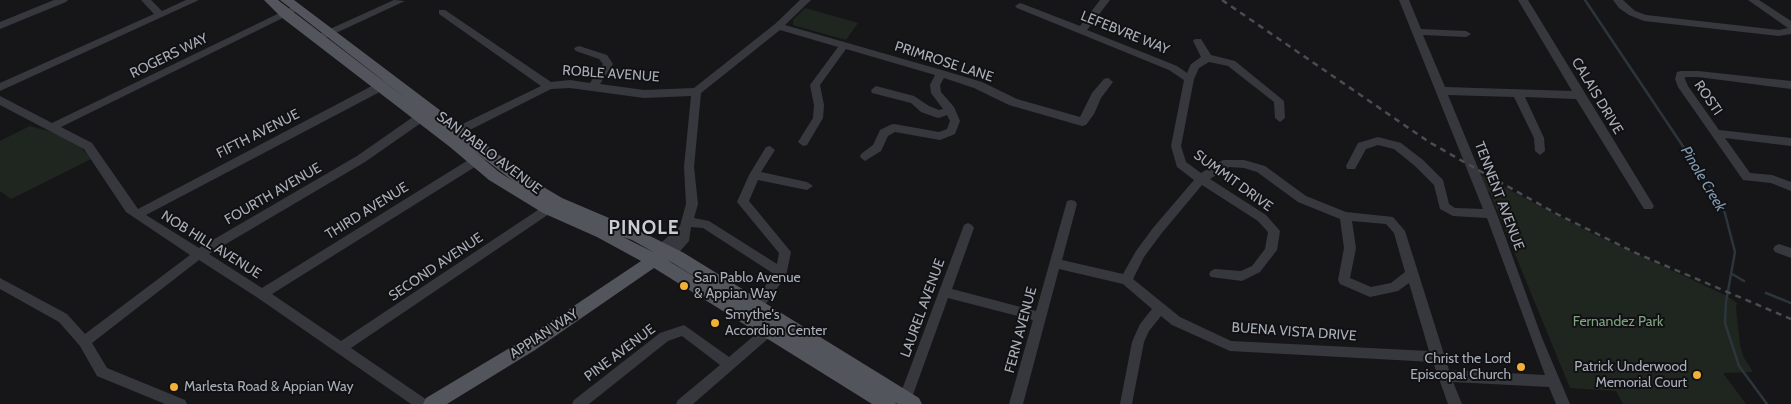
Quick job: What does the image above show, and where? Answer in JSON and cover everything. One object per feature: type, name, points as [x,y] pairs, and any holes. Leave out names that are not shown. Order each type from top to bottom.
[{"type":"main road","name":"SAN PABLO AVENUE","points":[[270,0],[289,7],[482,157],[557,202],[637,236],[753,312],[887,404]]},
{"type":"main road","name":"SAN PABLO AVENUE","points":[[482,157],[494,176],[548,209],[622,243],[662,254]]},
{"type":"main road","points":[[614,287],[632,257],[622,243]]},
{"type":"main road","name":"APPIAN WAY","points":[[432,404],[530,345],[662,254]]},
{"type":"main road","name":"SAN PABLO AVENUE","points":[[773,326],[906,402]]},
{"type":"street","points":[[0,26],[63,0]]},
{"type":"street","points":[[146,0],[160,15]]},
{"type":"street","points":[[0,87],[194,0]]},
{"type":"street","points":[[662,254],[685,238],[692,204],[689,167],[696,92],[778,26],[806,0]]},
{"type":"street","points":[[1082,30],[1105,0]]},
{"type":"street","name":"TENNENT AVENUE","points":[[1404,0],[1491,214],[1563,404]]},
{"type":"street","name":"CALAIS DRIVE","points":[[1523,0],[1648,206]]},
{"type":"street","points":[[1618,0],[1622,6],[1632,13],[1644,18],[1779,33],[1791,31]]},
{"type":"street","points":[[1753,0],[1791,26]]},
{"type":"street","points":[[323,35],[400,1]]},
{"type":"street","name":"LEFEBVRE WAY","points":[[1020,6],[1173,68],[1190,79]]},
{"type":"street","name":"ROGERS WAY","points":[[53,127],[232,41],[289,7]]},
{"type":"street","points":[[442,12],[549,86]]},
{"type":"street","name":"PRIMROSE LANE","points":[[778,26],[941,73],[978,85],[1013,102],[1082,122],[1090,111],[1096,96],[1108,82]]},
{"type":"street","points":[[1417,32],[1466,34]]},
{"type":"street","points":[[1198,41],[1207,58],[1231,63],[1279,101],[1280,118]]},
{"type":"street","points":[[803,142],[818,118],[819,106],[815,85],[844,45]]},
{"type":"street","points":[[579,49],[603,57],[608,64],[593,87]]},
{"type":"street","name":"SUMMIT DRIVE","points":[[1207,58],[1195,66],[1190,79],[1176,146],[1181,164],[1262,218],[1274,232],[1271,250],[1256,270],[1242,276],[1215,274]]},
{"type":"street","points":[[865,156],[877,148],[884,134],[894,128],[940,136],[951,131],[955,121],[950,110],[936,93],[935,85],[941,73]]},
{"type":"street","name":"ROSTI","points":[[1791,85],[1698,74],[1681,74],[1680,79],[1683,87],[1747,177],[1772,179],[1791,187]]},
{"type":"street","name":"FIFTH AVENUE","points":[[137,215],[387,83]]},
{"type":"street","name":"ROBLE AVENUE","points":[[452,133],[549,86],[570,84],[644,94],[696,92]]},
{"type":"street","points":[[876,90],[914,100],[925,109],[939,114],[950,110]]},
{"type":"street","points":[[1441,91],[1579,95]]},
{"type":"street","points":[[1518,94],[1539,138],[1540,151]]},
{"type":"street","name":"NOB HILL AVENUE","points":[[0,100],[88,146],[130,209],[137,215],[262,294],[340,350],[422,404]]},
{"type":"street","name":"FOURTH AVENUE","points":[[84,342],[198,255],[367,156],[427,114]]},
{"type":"street","points":[[1715,133],[1791,142]]},
{"type":"street","points":[[1351,166],[1362,146],[1378,141],[1396,146],[1419,163],[1439,183],[1444,206],[1453,212],[1491,214]]},
{"type":"street","points":[[753,312],[782,273],[784,252],[743,202],[754,174],[770,150]]},
{"type":"street","name":"THIRD AVENUE","points":[[262,294],[482,157]]},
{"type":"street","points":[[1054,263],[1126,280],[1140,254],[1157,230],[1201,179],[1227,163],[1244,164],[1261,169],[1302,199],[1345,216],[1389,220],[1399,231],[1436,357],[1446,376],[1454,404]]},
{"type":"street","points":[[754,174],[807,186]]},
{"type":"street","name":"FERN AVENUE","points":[[1016,404],[1071,204]]},
{"type":"street","name":"SECOND AVENUE","points":[[340,350],[548,209]]},
{"type":"street","points":[[1345,216],[1350,248],[1344,280],[1370,292],[1394,287],[1411,274]]},
{"type":"street","points":[[687,225],[705,224],[782,273]]},
{"type":"street","name":"LAUREL AVENUE","points":[[906,402],[968,228]]},
{"type":"street","points":[[1779,249],[1791,253]]},
{"type":"street","name":"BUENA VISTA DRIVE","points":[[1126,280],[1159,309],[1176,321],[1230,346],[1436,357]]},
{"type":"street","points":[[0,283],[63,318],[84,342],[102,372],[180,404]]},
{"type":"street","points":[[945,292],[1040,317]]},
{"type":"street","points":[[1126,403],[1138,342],[1144,328],[1159,309]]},
{"type":"street","points":[[683,404],[773,326]]},
{"type":"street","name":"PINE AVENUE","points":[[579,404],[664,337],[684,330],[730,365]]},
{"type":"street","points":[[1446,376],[1554,381]]},
{"type":"green space","points":[[805,8],[858,23],[846,40],[793,25],[793,20]]},
{"type":"green space","points":[[30,126],[55,133],[80,146],[91,159],[11,199],[0,191],[0,141]]},
{"type":"green space","name":"Fernandez Park","points":[[1481,175],[1591,233],[1725,295],[1737,303],[1740,345],[1744,358],[1753,372],[1723,373],[1746,404],[1623,404],[1616,391],[1570,388]]},
{"type":"waterway","name":"Pinole Creek","points":[[1585,0],[1723,206],[1735,252],[1726,302],[1725,323],[1739,366],[1767,404]]},
{"type":"waterway","points":[[1732,274],[1744,281]]},
{"type":"waterway","points":[[1766,293],[1791,303]]},
{"type":"railway","points":[[1222,0],[1429,142],[1480,171],[1557,214],[1638,254],[1791,319]]},
{"type":"place","name":"San Pablo Avenue & Appian Way","points":[[684,286]]},
{"type":"place","name":"Smythe's Accordion Center","points":[[715,323]]},
{"type":"place","name":"Christ the Lord Episcopal Church","points":[[1521,367]]},
{"type":"place","name":"Patrick Underwood Memorial Court","points":[[1697,375]]},
{"type":"place","name":"Marlesta Road & Appian Way","points":[[174,387]]},
{"type":"district","name":"PINOLE","points":[[644,228]]}]
